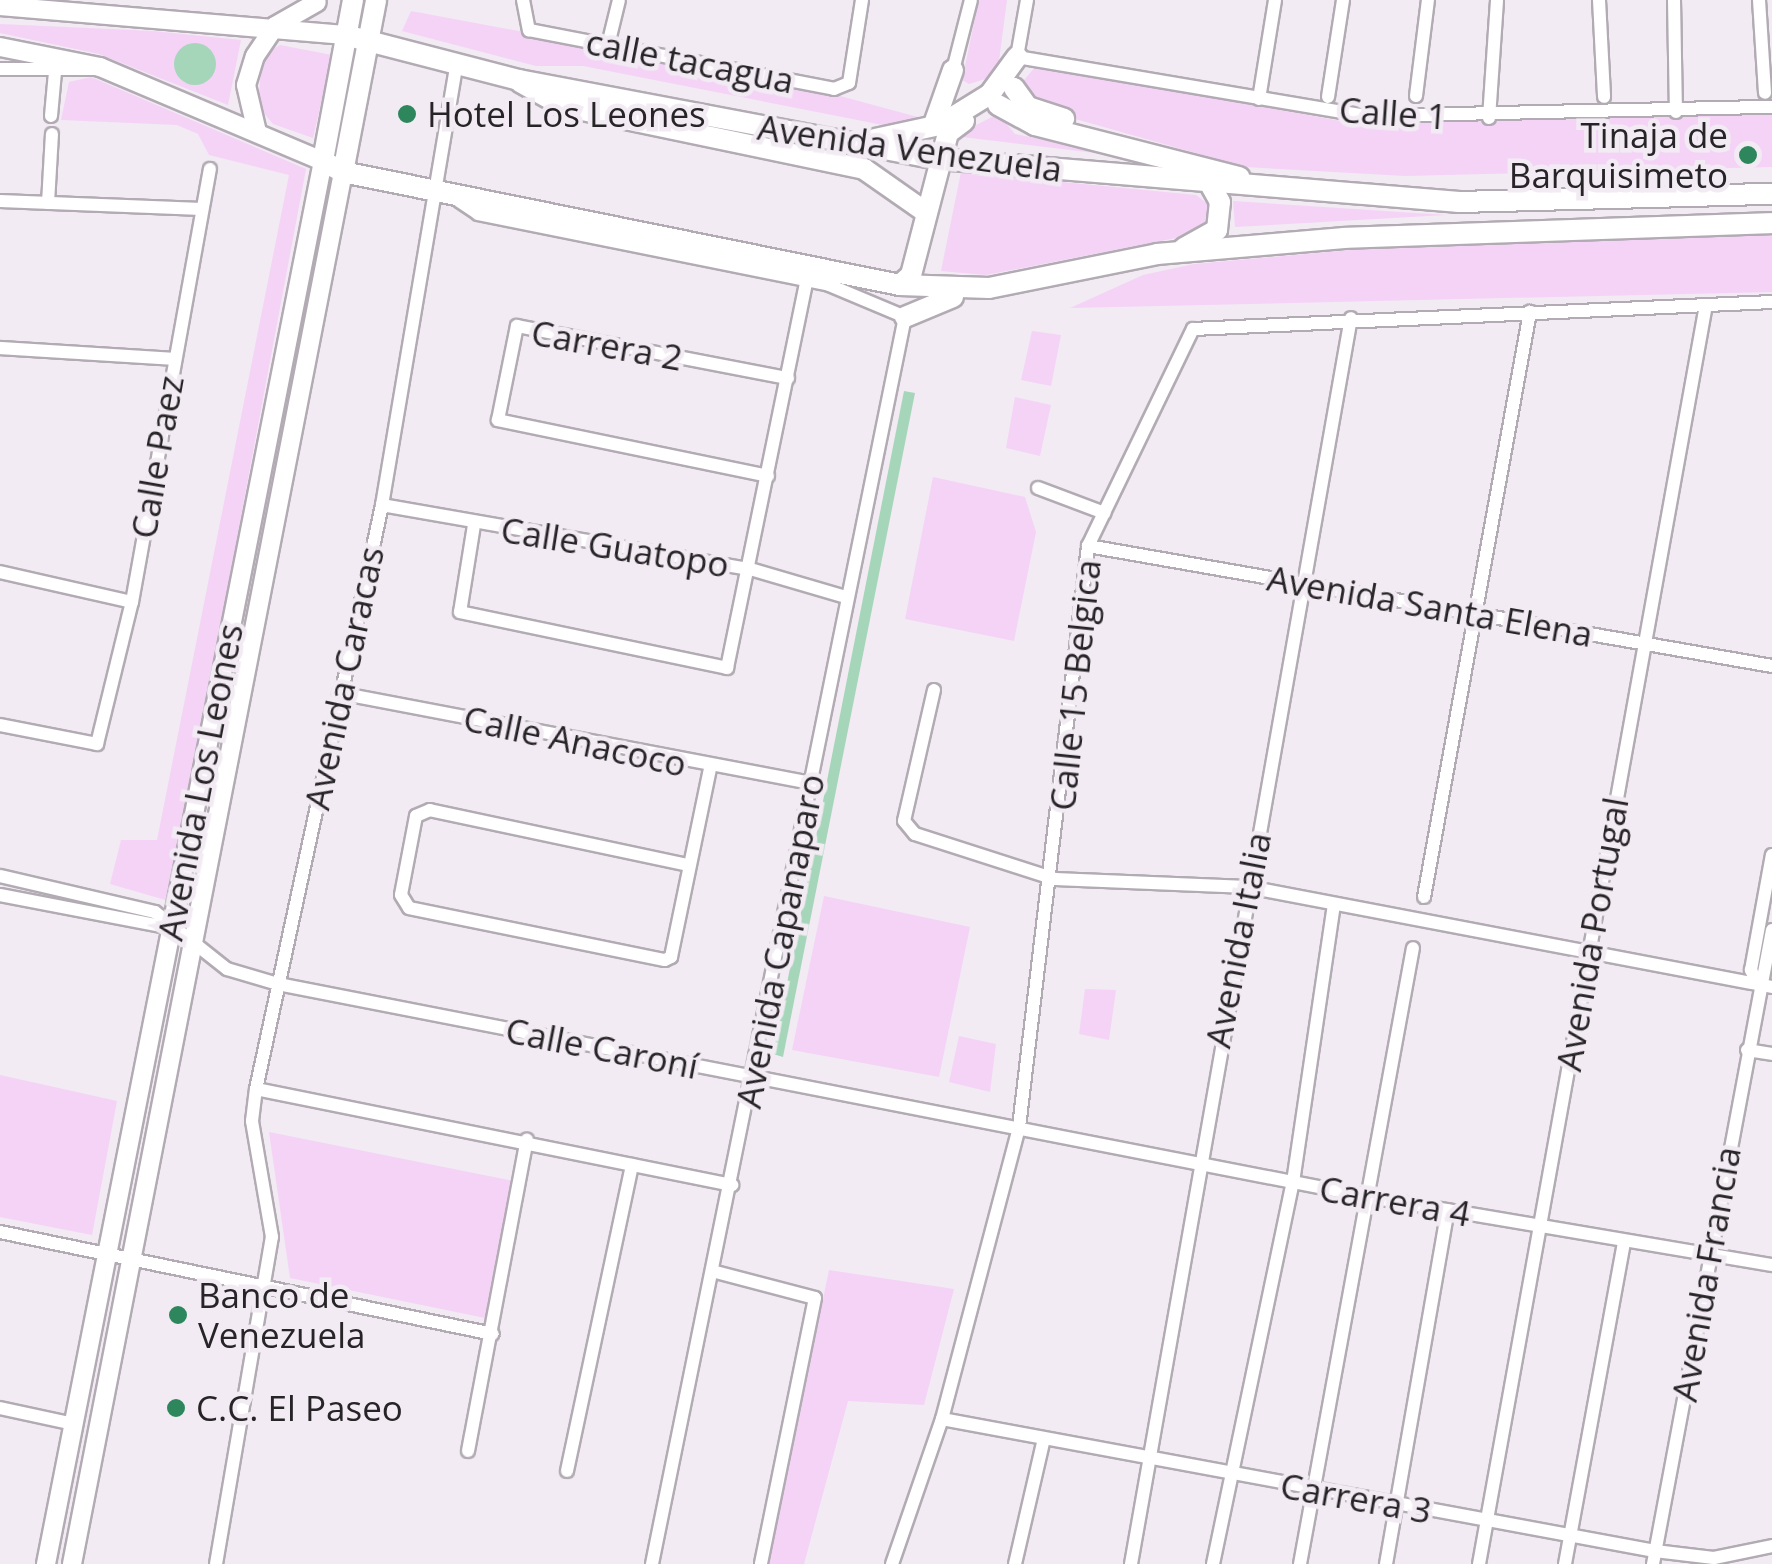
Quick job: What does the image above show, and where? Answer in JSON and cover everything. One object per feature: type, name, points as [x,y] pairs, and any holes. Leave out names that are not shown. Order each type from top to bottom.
[{"type":"main road","name":"Avenida Los Leones","points":[[323,161],[353,0]]},
{"type":"main road","name":"Avenida Los Leones","points":[[343,172],[376,0]]},
{"type":"main road","name":"Avenida Venezuela","points":[[345,36],[368,48],[519,80],[724,122],[939,158],[1299,192],[1459,202],[1772,194]]},
{"type":"main road","points":[[900,285],[910,275],[939,158],[953,126],[998,105],[1014,88],[1017,57]]},
{"type":"main road","points":[[724,122],[879,140],[925,130],[990,94],[1017,57]]},
{"type":"main road","points":[[925,130],[945,107],[953,70]]},
{"type":"main road","points":[[519,80],[563,106],[864,169],[924,211]]},
{"type":"main road","points":[[905,317],[989,288],[1199,244],[1217,230],[1220,202],[1211,184],[1189,163],[1040,112],[1014,88]]},
{"type":"main road","points":[[998,105],[1035,125],[1299,192]]},
{"type":"main road","points":[[323,161],[343,172],[459,201],[900,285],[989,288]]},
{"type":"main road","points":[[1158,254],[1480,230],[1772,223]]},
{"type":"street","points":[[121,0],[178,16]]},
{"type":"street","name":"calle tacagua","points":[[523,0],[529,30],[834,89],[848,83],[862,0]]},
{"type":"street","points":[[608,46],[619,0]]},
{"type":"street","points":[[953,70],[971,0]]},
{"type":"street","points":[[1017,57],[1027,0]]},
{"type":"street","points":[[1258,99],[1275,0]]},
{"type":"street","points":[[1328,97],[1344,0]]},
{"type":"street","name":"Calle 1","points":[[1416,96],[1428,0]]},
{"type":"street","points":[[1489,118],[1497,0]]},
{"type":"street","points":[[1598,0],[1604,97]]},
{"type":"street","points":[[1674,0],[1676,112]]},
{"type":"street","points":[[1759,0],[1764,94]]},
{"type":"street","points":[[258,133],[246,85],[275,26],[313,1]]},
{"type":"street","name":"Avenida Venezuela","points":[[0,6],[178,16],[345,36]]},
{"type":"street","points":[[0,47],[100,67],[323,161]]},
{"type":"street","name":"Calle 1","points":[[1017,57],[1366,116],[1489,118],[1772,107]]},
{"type":"street","points":[[0,69],[55,72],[100,67]]},
{"type":"street","name":"Avenida Caracas","points":[[216,1564],[272,1237],[252,1122],[256,1089],[382,505],[456,67]]},
{"type":"street","points":[[51,116],[55,72]]},
{"type":"street","points":[[48,203],[52,134]]},
{"type":"street","name":"Avenida Los Leones","points":[[46,1564],[323,161]]},
{"type":"street","name":"Calle Paez","points":[[0,725],[97,744],[132,602],[210,169]]},
{"type":"street","name":"Avenida Los Leones","points":[[72,1564],[343,172]]},
{"type":"street","points":[[0,201],[202,210]]},
{"type":"street","points":[[459,201],[478,214],[887,302],[905,317]]},
{"type":"street","points":[[474,525],[457,606],[465,615],[727,668],[806,282]]},
{"type":"street","name":"Calle 15 Belgica","points":[[892,1564],[942,1418],[1019,1127],[1055,879],[1088,546],[1193,329],[1351,318],[1772,302]]},
{"type":"street","name":"Avenida Portugal","points":[[1479,1564],[1536,1226],[1591,952],[1706,304]]},
{"type":"street","points":[[1424,897],[1530,312]]},
{"type":"street","name":"Avenida Capanaparo","points":[[652,1564],[755,1078],[846,597],[905,317]]},
{"type":"street","name":"Avenida Italia","points":[[1131,1564],[1195,1163],[1308,584],[1351,318]]},
{"type":"street","name":"Carrera 2","points":[[768,476],[498,420],[517,326],[788,378]]},
{"type":"street","points":[[0,348],[174,359]]},
{"type":"street","points":[[1038,488],[1104,513]]},
{"type":"street","name":"Calle Guatopo","points":[[382,505],[474,525],[750,569],[846,597]]},
{"type":"street","name":"Avenida Santa Elena","points":[[1088,546],[1772,666]]},
{"type":"street","points":[[0,572],[132,602]]},
{"type":"street","points":[[934,690],[909,829],[1055,879],[1248,887],[1765,985]]},
{"type":"street","name":"Calle Anacoco","points":[[339,692],[710,769],[812,783]]},
{"type":"street","points":[[688,864],[430,810],[416,816],[401,895],[409,908],[665,960],[688,864],[710,769]]},
{"type":"street","name":"Avenida Francia","points":[[1765,985],[1751,970],[1772,855]]},
{"type":"street","name":"Calle Caroní","points":[[0,876],[155,912],[227,970],[278,984],[1019,1127]]},
{"type":"street","points":[[0,895],[171,928]]},
{"type":"street","points":[[1213,1564],[1227,1475],[1293,1182],[1334,906]]},
{"type":"street","name":"Avenida Francia","points":[[1654,1558],[1747,1050],[1765,985],[1772,930]]},
{"type":"street","points":[[1300,1564],[1413,948]]},
{"type":"street","points":[[1747,1050],[1772,1054]]},
{"type":"street","points":[[256,1089],[528,1140],[732,1185]]},
{"type":"street","name":"Carrera 4","points":[[1019,1127],[1370,1198],[1772,1265]]},
{"type":"street","points":[[468,1452],[494,1334],[528,1140]]},
{"type":"street","points":[[567,1471],[632,1165]]},
{"type":"street","points":[[1386,1564],[1448,1210]]},
{"type":"street","points":[[0,1232],[105,1250],[494,1334]]},
{"type":"street","points":[[1565,1564],[1624,1240]]},
{"type":"street","points":[[712,1272],[815,1298],[761,1564]]},
{"type":"street","points":[[0,1408],[74,1424]]},
{"type":"street","name":"Carrera 3","points":[[942,1418],[1311,1492],[1570,1536],[1654,1558],[1714,1558],[1772,1545]]},
{"type":"street","points":[[1015,1564],[1044,1438]]},
{"type":"shaded area","points":[[979,0],[1007,0],[999,61],[992,77],[969,84],[962,80]]},
{"type":"shaded area","points":[[411,11],[781,80],[925,119],[893,127],[583,66],[536,66],[402,31]]},
{"type":"shaded area","points":[[0,24],[153,31],[241,40],[228,105],[99,54],[0,33]]},
{"type":"shaded area","points":[[195,43],[210,49],[216,64],[210,79],[195,85],[180,79],[174,64],[180,49]]},
{"type":"shaded area","points":[[280,45],[332,55],[313,138],[273,124],[258,106],[262,56]]},
{"type":"shaded area","points":[[1036,66],[1352,123],[1772,113],[1772,167],[1405,176],[1245,167],[1040,109],[1019,86]]},
{"type":"shaded area","points":[[91,77],[306,169],[169,901],[110,884],[121,840],[157,840],[289,175],[209,155],[198,134],[177,125],[61,120],[69,82]]},
{"type":"shaded area","points":[[998,114],[1015,134],[1145,159],[954,136]]},
{"type":"shaded area","points":[[961,172],[1196,195],[1216,210],[1202,233],[986,275],[941,271]]},
{"type":"shaded area","points":[[1233,201],[1446,215],[1235,227]]},
{"type":"shaded area","points":[[1772,235],[1772,292],[1070,308],[1143,275],[1194,264],[1473,239]]},
{"type":"shaded area","points":[[1032,331],[1061,335],[1051,386],[1021,380]]},
{"type":"shaded area","points":[[904,391],[915,393],[783,1057],[773,1054]]},
{"type":"shaded area","points":[[1015,397],[1051,405],[1040,456],[1006,448]]},
{"type":"shaded area","points":[[933,477],[1025,497],[1036,532],[1014,641],[905,619]]},
{"type":"shaded area","points":[[824,896],[970,927],[939,1077],[792,1050]]},
{"type":"shaded area","points":[[1085,989],[1116,990],[1109,1040],[1079,1034]]},
{"type":"shaded area","points":[[959,1036],[996,1044],[990,1092],[949,1082]]},
{"type":"shaded area","points":[[0,1075],[117,1101],[92,1235],[0,1217]]},
{"type":"shaded area","points":[[269,1132],[514,1181],[490,1319],[290,1278]]},
{"type":"shaded area","points":[[829,1270],[954,1289],[924,1405],[848,1401],[804,1564],[768,1564]]},
{"type":"place","name":"Hotel Los Leones","points":[[407,114]]},
{"type":"place","name":"Tinaja de Barquisimeto","points":[[1748,155]]},
{"type":"place","name":"Banco de Venezuela","points":[[178,1315]]},
{"type":"place","name":"C.C. El Paseo","points":[[176,1408]]}]
